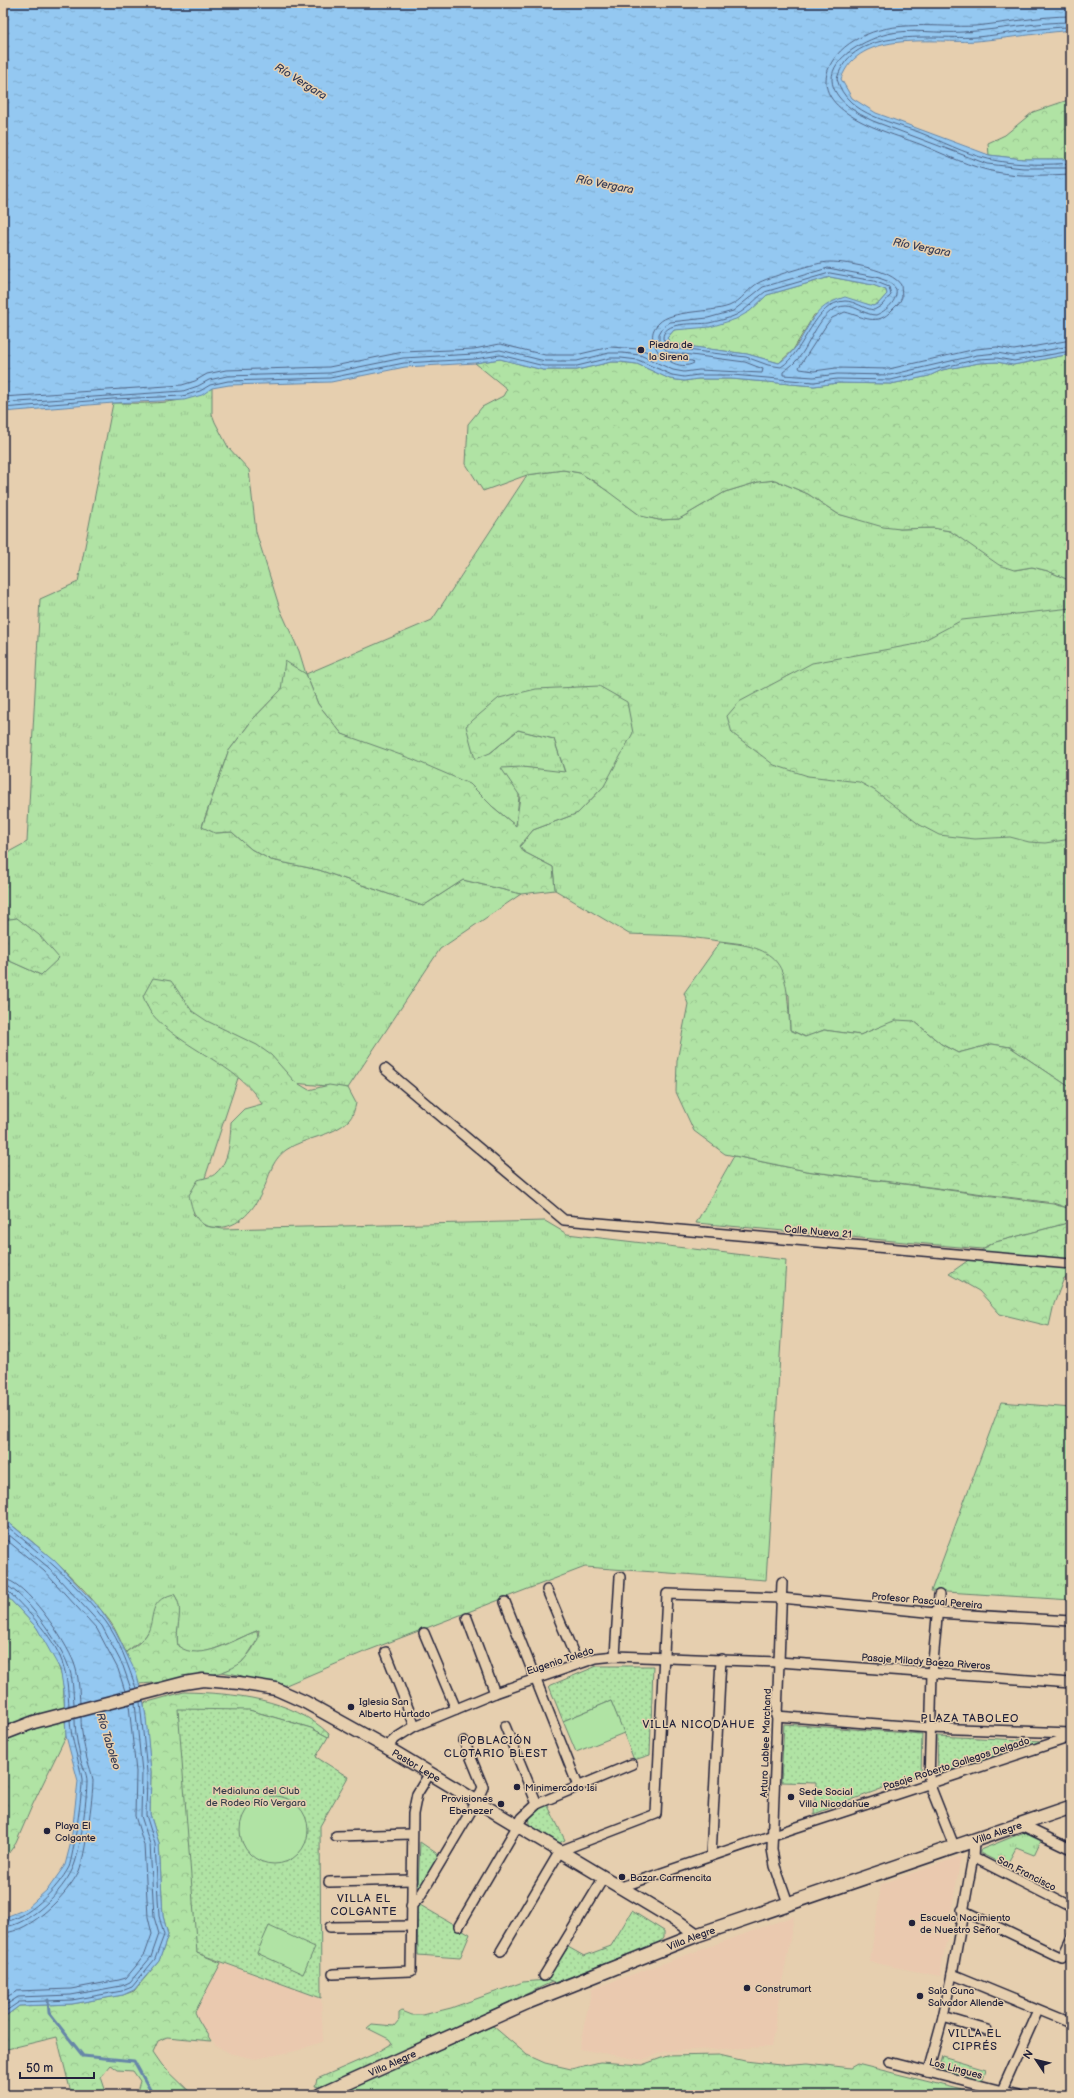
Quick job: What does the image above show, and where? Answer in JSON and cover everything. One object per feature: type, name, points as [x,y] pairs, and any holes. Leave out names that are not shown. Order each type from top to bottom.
[{"type":"main road","name":"Villa Alegre","points":[[320,2095],[528,2002],[697,1935],[1071,1807]]},
{"type":"street","name":"Calle Nueva 21","points":[[385,1069],[564,1220],[1071,1264]]},
{"type":"street","points":[[615,1656],[620,1577]]},
{"type":"street","name":"Arturo Lablee Marchand","points":[[782,1582],[772,1849],[775,1866],[788,1903]]},
{"type":"street","points":[[547,1590],[578,1664]]},
{"type":"street","name":"Profesor Pascual Pereira","points":[[663,1658],[667,1594],[782,1598],[937,1613],[1071,1621]]},
{"type":"street","points":[[939,1595],[932,1673],[929,1783],[954,1846]]},
{"type":"street","points":[[505,1602],[578,1786]]},
{"type":"street","points":[[467,1618],[495,1693]]},
{"type":"street","points":[[424,1633],[456,1710]]},
{"type":"street","points":[[386,1652],[416,1726]]},
{"type":"street","name":"Eugenio Toledo","points":[[386,1747],[396,1738],[416,1726],[495,1693],[596,1658],[615,1656],[779,1662]]},
{"type":"street","points":[[501,1951],[560,1851],[656,1814],[663,1658]]},
{"type":"street","points":[[711,1856],[721,1659]]},
{"type":"street","name":"Pasaje Milady Baeza Riveros","points":[[779,1662],[1071,1683]]},
{"type":"street","name":"Pastor Lepe","points":[[3,1734],[34,1722],[157,1689],[204,1680],[221,1680],[276,1689],[312,1706],[386,1747],[621,1887],[697,1935]]},
{"type":"street","points":[[776,1716],[930,1728],[1071,1733]]},
{"type":"street","points":[[505,1726],[537,1804]]},
{"type":"street","name":"Pasaje Roberto Gallegos Delgado","points":[[621,1887],[773,1835],[1071,1737]]},
{"type":"street","points":[[411,1906],[419,1898],[477,1802],[483,1787],[464,1741]]},
{"type":"street","points":[[459,1926],[522,1818],[537,1804],[632,1764]]},
{"type":"street","points":[[333,1974],[412,1971],[411,1906],[414,1804],[417,1794],[430,1773]]},
{"type":"street","points":[[1021,1825],[1071,1849]]},
{"type":"street","points":[[336,1836],[412,1834]]},
{"type":"street","points":[[928,2072],[943,2017],[952,1974],[962,1910],[973,1857],[974,1841]]},
{"type":"street","name":"San Francisco","points":[[973,1857],[1071,1908]]},
{"type":"street","points":[[544,1976],[604,1877]]},
{"type":"street","points":[[329,1882],[412,1880]]},
{"type":"street","points":[[962,1910],[1062,1958],[1071,1939]]},
{"type":"street","points":[[330,1927],[411,1926]]},
{"type":"street","points":[[952,1974],[1071,2023]]},
{"type":"street","points":[[1001,2093],[1038,2010]]},
{"type":"street","points":[[943,2017],[987,2030]]},
{"type":"street","name":"Los Lingues","points":[[888,2062],[1001,2093],[1018,2095]]},
{"type":"shaded area","name":"Escuela Nacimiento de Nuestro Señor","points":[[961,1856],[940,1976],[870,1962],[881,1884]]},
{"type":"shaded area","points":[[794,1916],[771,2047],[665,2051],[642,2060],[579,2049],[592,1989]]},
{"type":"shaded area","points":[[221,1963],[321,1998],[323,2041],[296,2051],[255,2059],[229,2053],[217,2046],[204,2030],[195,2012]]},
{"type":"green space","points":[[1071,99],[1071,159],[1023,159],[989,155],[988,143],[1005,135],[1033,112]]},
{"type":"green space","points":[[830,277],[873,285],[886,290],[887,294],[879,303],[873,306],[866,304],[814,315],[793,350],[779,363],[747,354],[671,344],[667,338],[674,330],[750,311],[767,295]]},
{"type":"green space","points":[[1071,354],[1071,581],[1048,571],[1032,567],[1014,570],[999,565],[950,531],[933,528],[900,529],[883,527],[838,514],[808,494],[775,480],[758,482],[725,492],[679,519],[659,520],[641,516],[595,482],[580,473],[563,470],[527,475],[483,491],[466,464],[468,424],[482,407],[503,396],[507,389],[475,363],[500,359],[543,370],[577,370],[611,362],[621,362],[637,364],[670,379],[684,381],[698,379],[731,379],[814,386],[838,383],[891,384],[929,376],[942,370],[979,363],[997,362],[1013,365]]},
{"type":"green space","points":[[212,388],[212,414],[215,422],[228,447],[249,470],[256,532],[280,609],[299,651],[306,674],[281,690],[253,719],[228,752],[202,826],[215,833],[232,832],[251,849],[271,860],[319,870],[423,906],[463,880],[521,894],[440,949],[348,1088],[238,1078],[193,1214],[205,1226],[223,1229],[545,1221],[567,1234],[786,1260],[766,1580],[585,1567],[364,1652],[279,1688],[239,1675],[221,1672],[235,1666],[246,1657],[255,1645],[259,1630],[219,1647],[202,1652],[190,1652],[178,1646],[177,1632],[179,1607],[174,1594],[144,1638],[126,1652],[116,1631],[85,1591],[45,1553],[3,1518],[3,958],[41,975],[17,918],[3,920],[3,855],[27,842],[40,599],[78,582],[113,403],[177,401],[201,394]]},
{"type":"green space","points":[[563,470],[580,473],[611,493],[641,516],[659,520],[679,519],[725,492],[758,482],[775,480],[808,494],[838,514],[900,529],[933,528],[950,531],[1015,570],[1032,567],[1048,571],[1071,581],[1071,1088],[1010,1047],[992,1044],[958,1053],[941,1044],[914,1021],[878,1028],[860,1035],[824,1030],[806,1037],[790,1030],[789,995],[743,944],[681,936],[629,934],[555,890],[553,867],[524,852],[520,846],[533,830],[578,813],[604,786],[572,686],[518,730],[554,739],[565,773],[522,767],[516,826],[493,807],[370,745],[342,734],[318,704],[306,674],[432,620],[527,475]]},
{"type":"green space","points":[[1071,608],[1071,839],[1045,843],[1029,842],[1010,837],[975,839],[939,835],[920,825],[874,790],[859,782],[808,776],[774,765],[732,733],[727,716],[739,702],[812,663],[917,644],[962,620]]},
{"type":"green space","points":[[285,661],[306,674],[318,704],[342,734],[412,759],[470,784],[493,807],[516,826],[520,796],[501,768],[522,767],[565,772],[554,739],[518,730],[490,753],[475,759],[466,726],[499,698],[536,689],[599,686],[627,702],[633,733],[604,786],[578,813],[533,830],[520,846],[524,852],[553,867],[555,890],[521,894],[463,880],[423,906],[319,870],[271,860],[251,849],[232,832],[215,833],[202,827],[228,752],[253,719],[281,690]]},
{"type":"green space","points":[[17,918],[39,935],[59,958],[41,975],[3,958],[3,920]]},
{"type":"green space","points":[[720,942],[742,945],[759,950],[771,956],[779,966],[784,978],[787,992],[790,1030],[805,1037],[824,1030],[860,1035],[896,1020],[914,1021],[941,1044],[958,1053],[992,1044],[1010,1047],[1071,1088],[1071,1209],[1053,1203],[806,1171],[725,1154],[694,1131],[676,1092],[677,1061],[688,1004],[684,993]]},
{"type":"green space","points":[[153,978],[171,981],[192,1011],[207,1021],[257,1045],[271,1055],[294,1081],[309,1090],[329,1085],[348,1088],[356,1103],[352,1116],[342,1126],[327,1134],[301,1142],[286,1150],[277,1159],[271,1169],[265,1186],[254,1206],[236,1223],[228,1226],[206,1226],[198,1220],[191,1206],[189,1195],[198,1180],[215,1174],[221,1168],[227,1156],[231,1122],[244,1109],[262,1104],[251,1090],[238,1078],[178,1037],[151,1013],[143,996]]},
{"type":"green space","points":[[734,1156],[806,1171],[1053,1204],[1071,1209],[1071,1220],[1064,1224],[992,1243],[982,1249],[696,1223]]},
{"type":"green space","points":[[1071,1220],[1071,1278],[1064,1278],[1054,1304],[1049,1326],[1000,1314],[979,1291],[949,1274],[992,1243],[1064,1224]]},
{"type":"green space","points":[[1001,1402],[1071,1408],[1071,1600],[931,1591]]},
{"type":"green space","points":[[3,1592],[37,1628],[56,1659],[63,1680],[66,1736],[16,1843],[3,1861]]},
{"type":"green space","points":[[174,1594],[179,1607],[177,1632],[178,1646],[187,1651],[197,1652],[218,1648],[257,1631],[258,1639],[242,1662],[233,1668],[193,1679],[139,1684],[126,1652],[140,1642],[148,1632],[155,1607],[159,1602],[165,1597]]},
{"type":"green space","points":[[597,1666],[653,1666],[650,1755],[634,1760],[611,1701],[563,1721],[549,1686]]},
{"type":"green space","points":[[184,1692],[241,1696],[280,1705],[297,1712],[314,1722],[329,1734],[328,1737],[311,1728],[249,1710],[197,1953],[221,1963],[195,2012],[211,2041],[167,2037],[158,2041],[153,2052],[162,2065],[193,2095],[136,2095],[140,2081],[133,2071],[118,2070],[111,2065],[101,2077],[107,2095],[81,2095],[70,2089],[57,2037],[3,2050],[3,2018],[19,2006],[72,2004],[123,1995],[134,1991],[159,1961],[168,1935],[163,1916],[159,1843],[150,1814],[151,1772],[144,1703]]},
{"type":"green space","points":[[611,1701],[624,1733],[576,1752],[563,1721]]},
{"type":"green space","name":"Medialuna del Club de Rodeo Río Vergara","points":[[178,1709],[249,1710],[311,1728],[328,1737],[316,1757],[348,1777],[320,1826],[321,1998],[197,1953]]},
{"type":"green space","points":[[784,1724],[922,1734],[921,1774],[814,1814],[816,1783],[781,1782]]},
{"type":"green space","points":[[937,1736],[1043,1741],[938,1774]]},
{"type":"green space","points":[[274,1796],[287,1799],[298,1806],[305,1817],[308,1830],[305,1843],[298,1854],[287,1861],[274,1864],[261,1861],[250,1854],[243,1843],[240,1830],[243,1817],[250,1806],[261,1799]]},
{"type":"green space","points":[[547,1804],[565,1840],[559,1843],[532,1829],[529,1825],[532,1814]]},
{"type":"green space","points":[[1027,1831],[1042,1838],[1034,1855],[1016,1848],[1006,1866],[980,1853],[980,1850]]},
{"type":"green space","points":[[420,1842],[439,1855],[418,1891]]},
{"type":"green space","points":[[420,1905],[470,1934],[460,1958],[418,1955],[417,1907]]},
{"type":"green space","points":[[632,1911],[664,1931],[664,1937],[659,1943],[554,1983],[547,1980],[568,1947],[584,1956],[611,1946]]},
{"type":"green space","points":[[269,1926],[315,1947],[303,1974],[257,1953]]},
{"type":"green space","points":[[547,1980],[552,1982],[362,2071],[319,2087],[315,2086],[317,2079],[374,2054],[392,2043],[389,2039],[367,2028],[372,2024],[394,2026],[399,2020],[399,2013],[402,2011],[412,2015],[423,2015],[451,2008],[523,1982]]},
{"type":"green space","points":[[493,2026],[527,2055],[545,2063],[571,2069],[600,2062],[642,2065],[667,2056],[719,2055],[745,2061],[780,2065],[808,2063],[850,2068],[857,2064],[982,2095],[336,2095]]},
{"type":"green space","points":[[942,2056],[986,2069],[982,2082],[938,2069]]},
{"type":"water","name":"Río Vergara","points":[[3,3],[1071,3],[1071,30],[977,41],[920,41],[881,45],[864,52],[850,63],[841,79],[852,98],[876,113],[989,155],[1023,159],[1071,159],[1071,354],[1013,365],[997,362],[979,363],[942,370],[929,376],[891,384],[838,383],[814,386],[731,379],[698,379],[684,381],[670,379],[637,364],[621,362],[611,362],[577,370],[543,370],[500,359],[475,363],[405,367],[331,382],[229,385],[212,388],[202,395],[184,400],[113,403],[3,412]],"holes":[[[830,277],[873,285],[886,290],[887,294],[879,303],[873,306],[845,297],[831,302],[821,309],[797,346],[779,363],[747,354],[671,344],[667,338],[674,330],[710,327],[736,319],[750,311],[767,295]]]},
{"type":"water","name":"Río Taboleo","points":[[3,1518],[54,1560],[101,1610],[115,1631],[136,1673],[142,1693],[146,1717],[151,1772],[150,1814],[159,1843],[163,1916],[168,1935],[159,1961],[134,1990],[123,1995],[72,2004],[19,2006],[3,2018],[3,1918],[26,1909],[48,1889],[65,1865],[71,1842],[78,1781],[66,1736],[64,1691],[60,1669],[37,1628],[3,1592]]},
{"type":"waterway","points":[[48,2000],[49,2013],[83,2056],[134,2061],[153,2095]]},
{"type":"place","name":"Piedra de la Sirena","points":[[641,350]]},
{"type":"place","name":"Iglesia San Alberto Hurtado","points":[[351,1707]]},
{"type":"place","name":"Minimercado Isi","points":[[517,1787]]},
{"type":"place","name":"Sede Social Villa Nicodahue","points":[[791,1797]]},
{"type":"place","name":"Provisiones Ebenezer","points":[[501,1804]]},
{"type":"place","name":"Playa El Colgante","points":[[47,1831]]},
{"type":"place","name":"Bazar Carmencita","points":[[622,1877]]},
{"type":"place","name":"Escuela Nacimiento de Nuestro Señor","points":[[912,1923]]},
{"type":"place","name":"Construmart","points":[[747,1988]]},
{"type":"place","name":"Sala Cuna Salvador Allende","points":[[920,1996]]},
{"type":"district","name":"PLAZA TABOLEO","points":[[970,1718]]},
{"type":"district","name":"VILLA NICODAHUE","points":[[699,1724]]},
{"type":"district","name":"POBLACIÓN CLOTARIO BLEST","points":[[496,1746]]},
{"type":"district","name":"VILLA EL COLGANTE","points":[[364,1904]]},
{"type":"district","name":"VILLA EL CIPRÉS","points":[[975,2039]]}]
